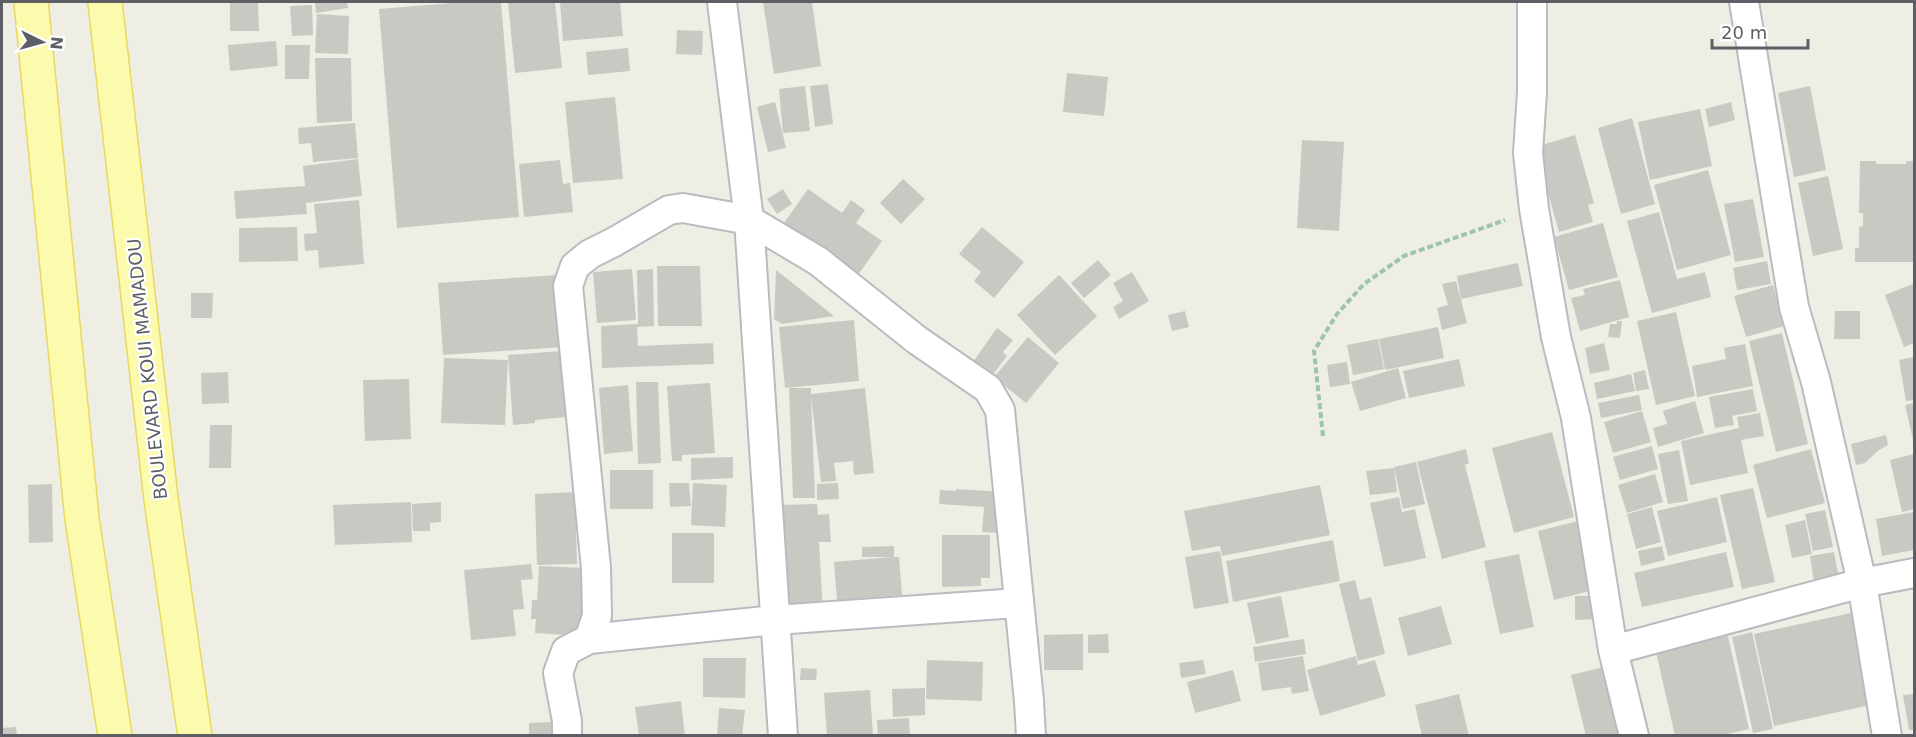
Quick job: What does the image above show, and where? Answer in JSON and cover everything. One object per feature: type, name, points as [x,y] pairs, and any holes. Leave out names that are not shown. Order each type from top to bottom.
[{"type":"main road","points":[[32,2],[82,519],[115,735]]},
{"type":"main road","name":"BOULEVARD KOUI MAMADOU","points":[[105,2],[161,499],[195,735]]},
{"type":"street","points":[[722,2],[749,220],[783,735]]},
{"type":"street","points":[[1532,2],[1532,92],[1528,153],[1533,209],[1556,337],[1576,418],[1612,650],[1634,735]]},
{"type":"street","points":[[1744,2],[1794,307],[1816,382],[1862,584],[1887,735]]},
{"type":"street","points":[[589,639],[597,616],[596,568],[568,286],[575,266],[590,254],[669,210],[683,208],[749,220],[818,261],[917,340],[988,389],[1000,410],[1031,735]]},
{"type":"street","points":[[1612,650],[1862,584],[1914,573]]},
{"type":"street","points":[[567,735],[567,721],[558,672],[566,651],[589,639],[775,620],[1019,603]]},
{"type":"path","points":[[1323,436],[1314,351],[1337,314],[1364,284],[1404,256],[1533,209]]},
{"type":"building","points":[[230,2],[258,2],[259,31],[230,31]]},
{"type":"building","points":[[315,2],[347,2],[348,8],[316,13]]},
{"type":"building","points":[[465,2],[501,2],[519,217],[397,228],[379,9]]},
{"type":"building","points":[[508,2],[555,2],[562,68],[515,73]]},
{"type":"building","points":[[560,2],[620,2],[623,36],[563,41]]},
{"type":"building","points":[[763,2],[812,2],[821,66],[774,74]]},
{"type":"building","points":[[312,5],[313,35],[292,36],[290,6]]},
{"type":"building","points":[[317,14],[349,16],[348,54],[315,53]]},
{"type":"building","points":[[677,30],[703,31],[702,55],[676,54]]},
{"type":"building","points":[[276,41],[278,66],[230,71],[228,45]]},
{"type":"building","points":[[285,45],[310,45],[309,79],[285,79]]},
{"type":"building","points":[[628,48],[630,71],[588,75],[586,52]]},
{"type":"building","points":[[315,58],[351,58],[352,121],[317,123]]},
{"type":"building","points":[[1067,73],[1108,77],[1104,116],[1063,112]]},
{"type":"building","points":[[828,84],[833,124],[815,127],[810,86]]},
{"type":"building","points":[[805,86],[810,131],[783,133],[779,89]]},
{"type":"building","points":[[1810,86],[1826,170],[1794,177],[1778,93]]},
{"type":"building","points":[[615,97],[623,179],[573,183],[565,102]]},
{"type":"building","points":[[775,102],[786,148],[768,152],[757,107]]},
{"type":"building","points":[[1731,102],[1735,120],[1709,127],[1705,109]]},
{"type":"building","points":[[1700,109],[1712,166],[1650,180],[1638,122]]},
{"type":"building","points":[[1632,118],[1655,204],[1621,214],[1598,128]]},
{"type":"building","points":[[355,123],[358,158],[313,162],[311,143],[299,144],[298,128]]},
{"type":"building","points":[[1575,135],[1594,203],[1588,205],[1593,222],[1559,232],[1535,147]]},
{"type":"building","points":[[1302,140],[1344,142],[1339,231],[1297,228]]},
{"type":"building","points":[[358,159],[362,196],[306,203],[307,214],[236,219],[234,191],[305,186],[303,166]]},
{"type":"building","points":[[560,160],[563,184],[570,183],[573,212],[524,217],[519,164]]},
{"type":"building","points":[[1860,161],[1876,161],[1876,164],[1906,164],[1906,161],[1914,161],[1914,262],[1855,262],[1855,248],[1859,248],[1859,227],[1863,226],[1863,213],[1859,213]]},
{"type":"building","points":[[1708,170],[1731,255],[1677,270],[1654,185]]},
{"type":"building","points":[[1828,176],[1843,249],[1813,256],[1798,183]]},
{"type":"building","points":[[903,179],[925,199],[901,224],[880,203]]},
{"type":"building","points":[[783,189],[792,204],[777,214],[767,199]]},
{"type":"building","points":[[808,189],[842,213],[851,200],[865,210],[856,223],[882,241],[858,275],[784,223]]},
{"type":"building","points":[[1753,199],[1764,257],[1735,262],[1724,204]]},
{"type":"building","points":[[359,200],[364,264],[319,268],[318,250],[305,251],[304,234],[317,233],[314,204]]},
{"type":"building","points":[[1659,212],[1677,279],[1705,272],[1711,297],[1652,313],[1627,221]]},
{"type":"building","points":[[1603,223],[1618,277],[1569,290],[1554,237]]},
{"type":"building","points":[[297,227],[298,261],[239,262],[239,228]]},
{"type":"building","points":[[982,227],[1024,262],[994,298],[974,281],[981,272],[959,254]]},
{"type":"building","points":[[1098,260],[1111,275],[1084,298],[1071,283]]},
{"type":"building","points":[[1767,261],[1771,284],[1737,290],[1733,268]]},
{"type":"building","points":[[1518,263],[1523,286],[1461,299],[1457,276]]},
{"type":"building","points":[[657,266],[700,266],[702,326],[658,326]]},
{"type":"building","points":[[632,269],[636,320],[597,323],[593,272]]},
{"type":"building","points":[[653,269],[654,326],[637,327],[638,346],[713,343],[714,364],[602,368],[601,326],[638,324],[637,270]]},
{"type":"building","points":[[776,270],[834,316],[782,324],[774,319]]},
{"type":"building","points":[[1132,272],[1149,301],[1119,319],[1113,307],[1123,301],[1113,283]]},
{"type":"building","points":[[558,275],[562,347],[443,355],[438,283]]},
{"type":"building","points":[[1059,275],[1097,316],[1055,355],[1017,315]]},
{"type":"building","points":[[1620,280],[1629,317],[1580,331],[1571,298],[1585,295],[1583,289]]},
{"type":"building","points":[[1456,281],[1467,323],[1442,330],[1437,308],[1448,305],[1442,284]]},
{"type":"building","points":[[1913,284],[1914,343],[1904,347],[1885,295]]},
{"type":"building","points":[[1773,285],[1784,326],[1746,337],[1734,296]]},
{"type":"building","points":[[191,293],[213,293],[212,318],[191,318]]},
{"type":"building","points":[[1185,311],[1189,327],[1172,331],[1168,315]]},
{"type":"building","points":[[1835,311],[1860,311],[1860,339],[1834,339]]},
{"type":"building","points":[[1676,312],[1695,396],[1656,405],[1637,321]]},
{"type":"building","points":[[854,320],[859,381],[785,388],[779,327]]},
{"type":"building","points":[[1617,321],[1622,321],[1620,338],[1608,337],[1610,324],[1617,324]]},
{"type":"building","points":[[1438,327],[1444,358],[1385,370],[1379,339]]},
{"type":"building","points":[[997,328],[1013,340],[1003,352],[1007,356],[992,376],[973,362]]},
{"type":"building","points":[[1782,333],[1808,444],[1776,452],[1749,341]]},
{"type":"building","points":[[1028,337],[1059,363],[1026,403],[994,377]]},
{"type":"building","points":[[1378,339],[1384,369],[1353,375],[1347,345]]},
{"type":"building","points":[[1604,343],[1610,370],[1590,374],[1585,348]]},
{"type":"building","points":[[1745,344],[1753,386],[1697,397],[1692,366],[1726,359],[1724,348]]},
{"type":"building","points":[[562,351],[567,417],[513,425],[508,355]]},
{"type":"building","points":[[1914,357],[1914,400],[1906,401],[1899,360]]},
{"type":"building","points":[[444,358],[508,360],[505,425],[441,423]]},
{"type":"building","points":[[1459,359],[1465,386],[1409,398],[1403,371]]},
{"type":"building","points":[[1347,362],[1350,384],[1330,387],[1327,365]]},
{"type":"building","points":[[1398,368],[1406,398],[1360,411],[1351,382]]},
{"type":"building","points":[[1645,370],[1649,389],[1636,391],[1633,373]]},
{"type":"building","points":[[228,372],[229,403],[202,404],[201,373]]},
{"type":"building","points":[[1631,374],[1635,391],[1597,399],[1594,383]]},
{"type":"building","points":[[409,379],[411,439],[365,441],[363,380]]},
{"type":"building","points":[[636,382],[658,382],[661,463],[638,464]]},
{"type":"building","points":[[710,383],[715,453],[682,455],[682,461],[672,461],[667,386]]},
{"type":"building","points":[[628,385],[633,451],[604,454],[599,388]]},
{"type":"building","points":[[789,388],[811,388],[811,394],[865,388],[874,473],[854,475],[853,461],[834,463],[836,481],[821,482],[811,396],[815,498],[793,498]]},
{"type":"building","points":[[1753,389],[1757,411],[1732,416],[1734,425],[1715,428],[1709,397]]},
{"type":"building","points":[[1639,395],[1642,410],[1601,418],[1598,403]]},
{"type":"building","points":[[1695,401],[1704,433],[1658,447],[1653,428],[1667,424],[1663,411]]},
{"type":"building","points":[[1914,403],[1914,444],[1905,405]]},
{"type":"building","points":[[1642,411],[1651,442],[1613,453],[1604,422]]},
{"type":"building","points":[[1760,413],[1764,436],[1741,440],[1748,473],[1690,485],[1681,441],[1739,428],[1737,417]]},
{"type":"building","points":[[210,425],[232,425],[231,468],[209,468]]},
{"type":"building","points":[[1552,432],[1574,517],[1514,533],[1492,448]]},
{"type":"building","points":[[1886,435],[1888,445],[1865,463],[1856,465],[1851,444]]},
{"type":"building","points":[[1652,446],[1658,469],[1620,480],[1613,457]]},
{"type":"building","points":[[1466,449],[1469,463],[1465,465],[1486,547],[1442,559],[1417,462]]},
{"type":"building","points":[[1811,449],[1825,503],[1767,518],[1753,465]]},
{"type":"building","points":[[1679,450],[1688,501],[1668,504],[1658,454]]},
{"type":"building","points":[[1914,454],[1914,509],[1902,512],[1890,460]]},
{"type":"building","points":[[733,457],[733,478],[691,480],[691,458]]},
{"type":"building","points":[[1416,462],[1425,504],[1403,509],[1394,467]]},
{"type":"building","points":[[1394,468],[1397,492],[1370,495],[1366,471]]},
{"type":"building","points":[[610,470],[653,470],[653,509],[610,509]]},
{"type":"building","points":[[1655,474],[1663,502],[1627,513],[1618,485]]},
{"type":"building","points":[[669,483],[689,483],[691,506],[670,507]]},
{"type":"building","points":[[693,483],[727,485],[725,527],[691,525]]},
{"type":"building","points":[[838,483],[839,499],[817,500],[817,484]]},
{"type":"building","points":[[52,484],[53,542],[29,543],[28,485]]},
{"type":"building","points":[[1320,485],[1330,535],[1222,556],[1220,546],[1192,551],[1184,511]]},
{"type":"building","points":[[1753,488],[1775,582],[1742,589],[1720,495]]},
{"type":"building","points":[[956,489],[1003,492],[1000,533],[982,532],[984,507],[939,504],[940,490],[956,491]]},
{"type":"building","points":[[575,492],[577,564],[537,565],[535,494]]},
{"type":"building","points":[[1399,497],[1402,512],[1415,509],[1426,558],[1384,567],[1370,503]]},
{"type":"building","points":[[1717,497],[1727,542],[1668,556],[1657,511]]},
{"type":"building","points":[[411,502],[412,542],[335,545],[333,505]]},
{"type":"building","points":[[441,502],[441,522],[430,523],[430,531],[413,531],[412,504]]},
{"type":"building","points":[[817,504],[818,515],[829,514],[831,542],[819,542],[823,613],[786,615],[781,505]]},
{"type":"building","points":[[1652,507],[1661,542],[1636,549],[1627,514]]},
{"type":"building","points":[[1825,510],[1833,547],[1813,551],[1805,514]]},
{"type":"building","points":[[1914,512],[1914,550],[1882,556],[1876,519]]},
{"type":"building","points":[[1805,520],[1812,554],[1792,558],[1785,525]]},
{"type":"building","points":[[1578,521],[1594,590],[1554,600],[1538,531]]},
{"type":"building","points":[[672,533],[714,533],[714,583],[672,583]]},
{"type":"building","points":[[942,535],[990,535],[990,578],[981,578],[981,586],[942,587]]},
{"type":"building","points":[[1333,540],[1340,581],[1233,602],[1226,561]]},
{"type":"building","points":[[894,546],[894,557],[899,557],[902,595],[837,600],[834,562],[892,557],[862,557],[862,547]]},
{"type":"building","points":[[1662,546],[1665,560],[1641,566],[1638,551]]},
{"type":"building","points":[[1220,551],[1229,603],[1194,609],[1185,557]]},
{"type":"building","points":[[1726,552],[1734,587],[1642,607],[1634,573]]},
{"type":"building","points":[[1834,552],[1839,578],[1814,583],[1810,556]]},
{"type":"building","points":[[1519,554],[1534,627],[1500,634],[1484,561]]},
{"type":"building","points":[[531,564],[533,579],[521,580],[524,609],[513,610],[516,636],[471,640],[464,570]]},
{"type":"building","points":[[539,566],[586,568],[582,636],[535,633],[536,619],[531,619],[532,600],[537,600]]},
{"type":"building","points":[[1355,580],[1360,600],[1371,597],[1385,654],[1358,661],[1339,584]]},
{"type":"building","points":[[1281,596],[1289,637],[1256,644],[1247,603]]},
{"type":"building","points":[[1575,596],[1596,596],[1597,619],[1575,620]]},
{"type":"building","points":[[1441,606],[1452,644],[1408,656],[1398,618]]},
{"type":"building","points":[[1851,613],[1870,705],[1774,726],[1754,634]]},
{"type":"building","points":[[1752,632],[1773,729],[1753,733],[1732,637]]},
{"type":"building","points":[[1083,634],[1083,670],[1044,670],[1044,635]]},
{"type":"building","points":[[1108,634],[1109,653],[1088,653],[1088,635]]},
{"type":"building","points":[[1728,636],[1749,729],[1719,736],[1675,736],[1656,652]]},
{"type":"building","points":[[1304,639],[1306,654],[1255,662],[1253,647]]},
{"type":"building","points":[[1303,656],[1309,691],[1292,694],[1291,687],[1262,691],[1258,663]]},
{"type":"building","points":[[1356,656],[1358,665],[1375,660],[1386,696],[1320,716],[1307,670]]},
{"type":"building","points":[[703,658],[746,658],[745,698],[703,697]]},
{"type":"building","points":[[927,660],[983,662],[982,701],[926,699]]},
{"type":"building","points":[[1203,660],[1206,674],[1181,678],[1179,663]]},
{"type":"building","points":[[1608,666],[1625,736],[1586,736],[1571,675]]},
{"type":"building","points":[[801,668],[817,669],[816,680],[800,680]]},
{"type":"building","points":[[1233,670],[1241,701],[1195,713],[1187,682]]},
{"type":"building","points":[[925,688],[925,715],[893,717],[892,689]]},
{"type":"building","points":[[870,690],[873,736],[827,736],[824,693]]},
{"type":"building","points":[[1459,694],[1469,736],[1422,736],[1415,705]]},
{"type":"building","points":[[1914,694],[1914,730],[1909,730],[1903,695]]},
{"type":"building","points":[[681,701],[685,736],[639,736],[635,707]]},
{"type":"building","points":[[719,708],[745,710],[742,736],[717,736]]},
{"type":"building","points":[[909,718],[910,736],[878,736],[877,720]]},
{"type":"building","points":[[552,722],[552,736],[529,736],[529,723]]},
{"type":"building","points":[[16,727],[17,736],[2,736],[2,728]]}]
